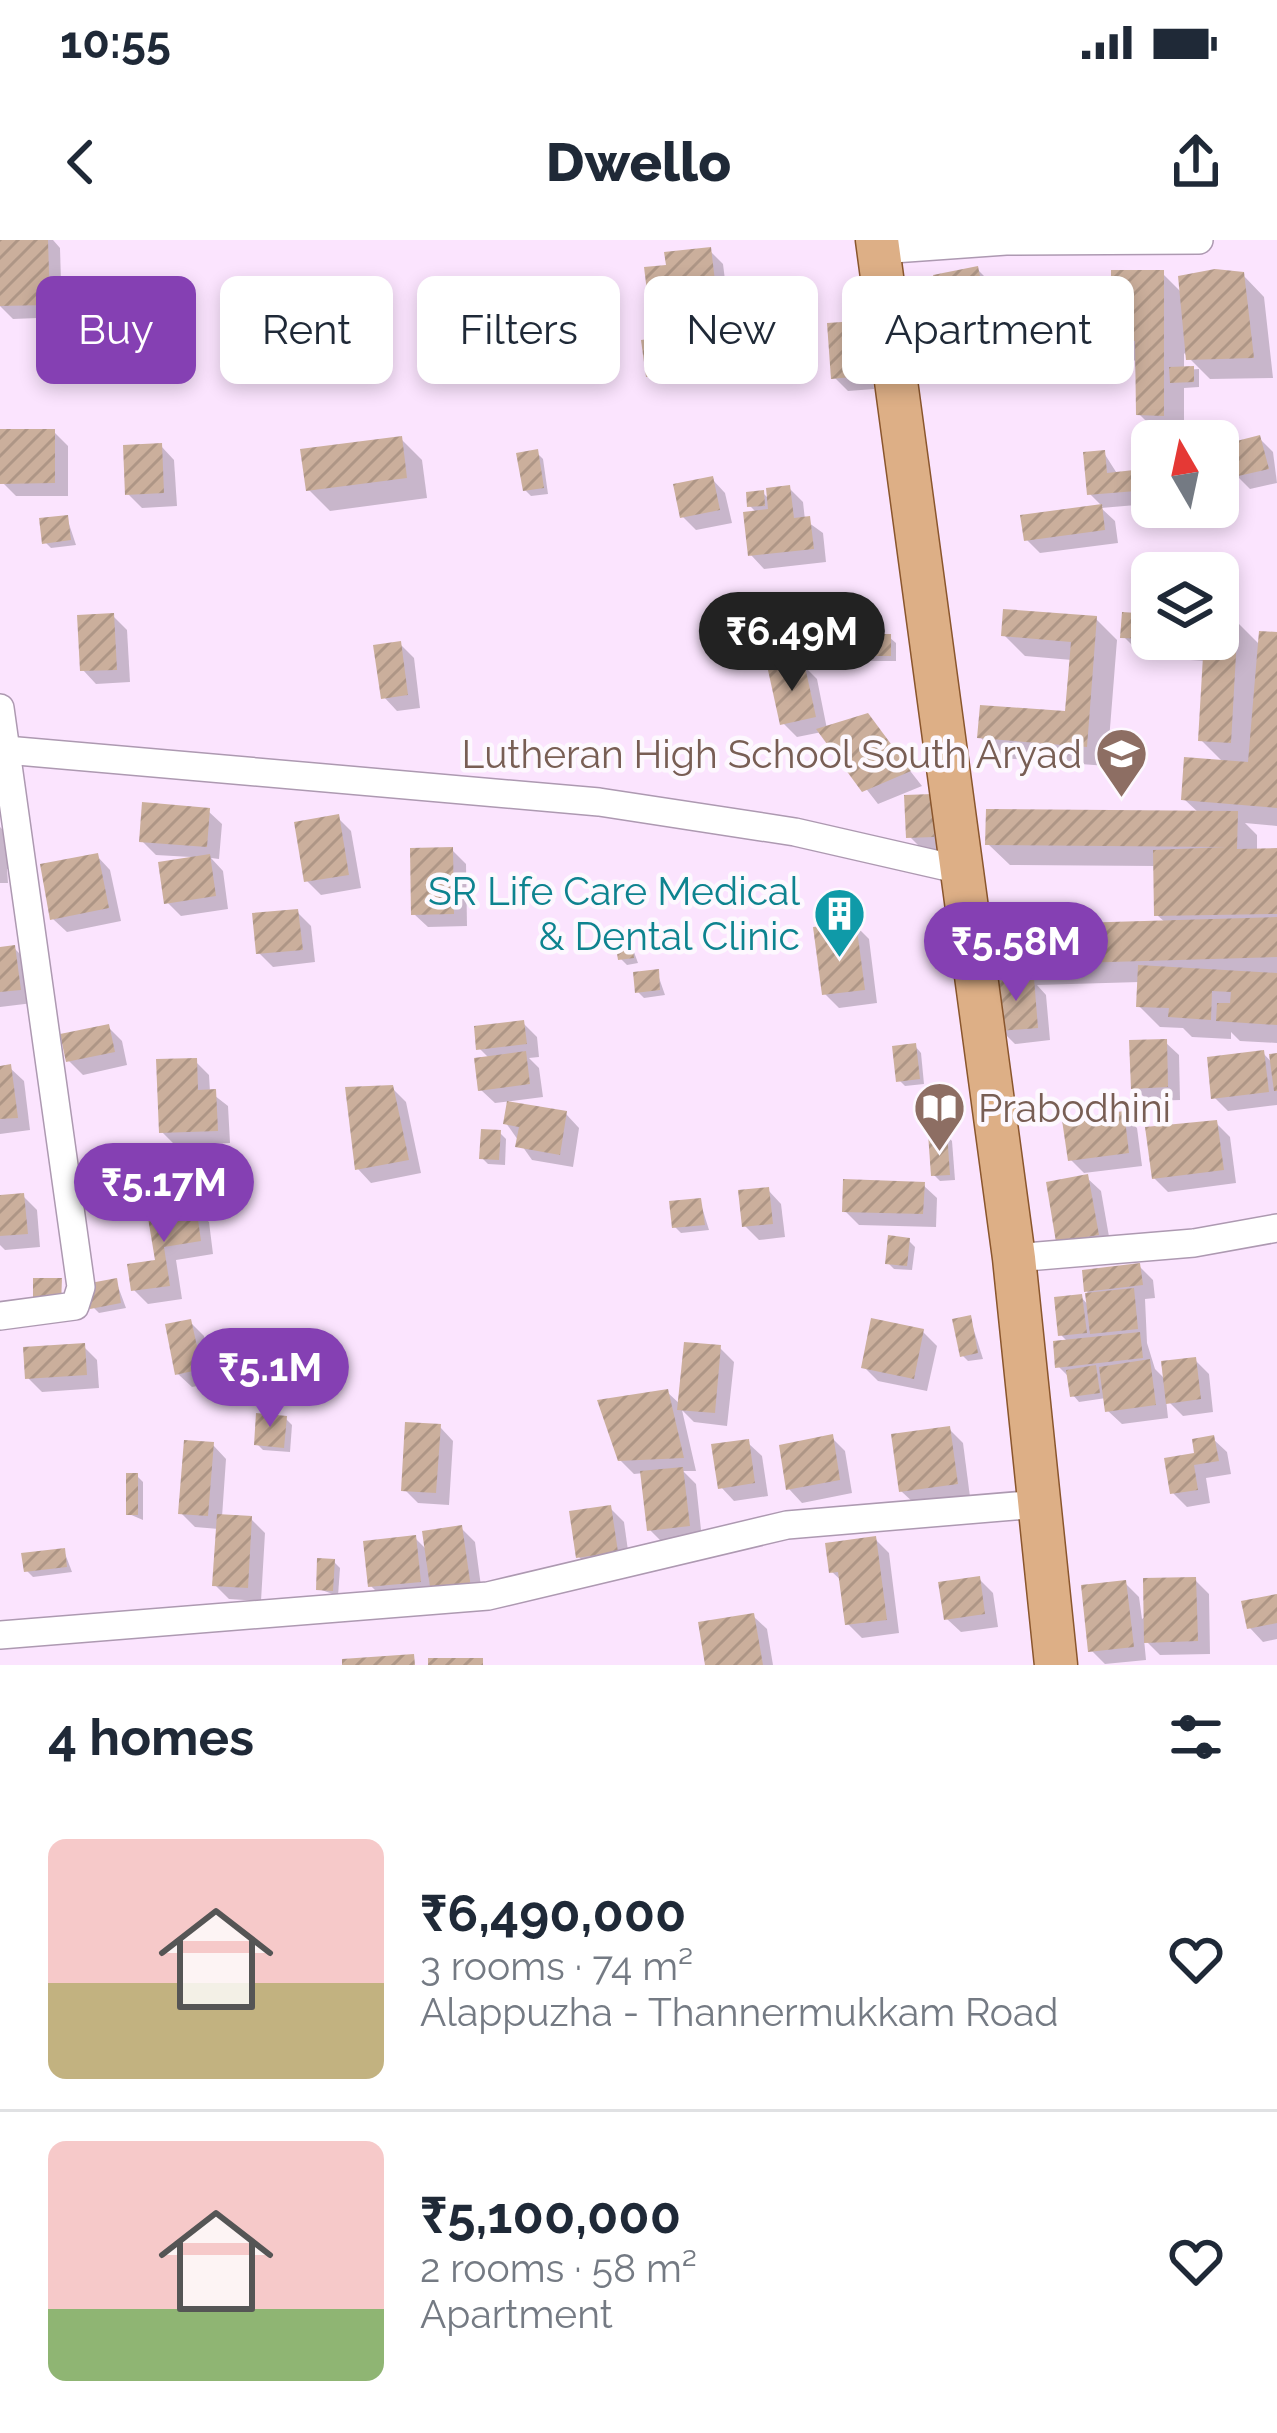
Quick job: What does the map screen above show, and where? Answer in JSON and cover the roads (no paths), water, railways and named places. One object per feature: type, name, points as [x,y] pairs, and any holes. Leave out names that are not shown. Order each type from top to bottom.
[{"type":"main road","points":[[878,245],[1014,1258],[1056,1665]]},
{"type":"street","points":[[878,245],[1199,240]]},
{"type":"street","points":[[0,708],[81,1287],[75,1306],[0,1316]]},
{"type":"street","points":[[6,750],[599,802],[794,832],[961,870]]},
{"type":"street","points":[[1014,1258],[1194,1243],[1277,1228]]},
{"type":"street","points":[[0,1636],[488,1596],[787,1525],[1038,1504]]},
{"type":"place","name":"Lutheran High School South Aryad","points":[[1121,800]]},
{"type":"place","name":"SR Life Care Medical & Dental Clinic","points":[[839,959]]},
{"type":"place","name":"Prabodhini","points":[[939,1154]]}]
